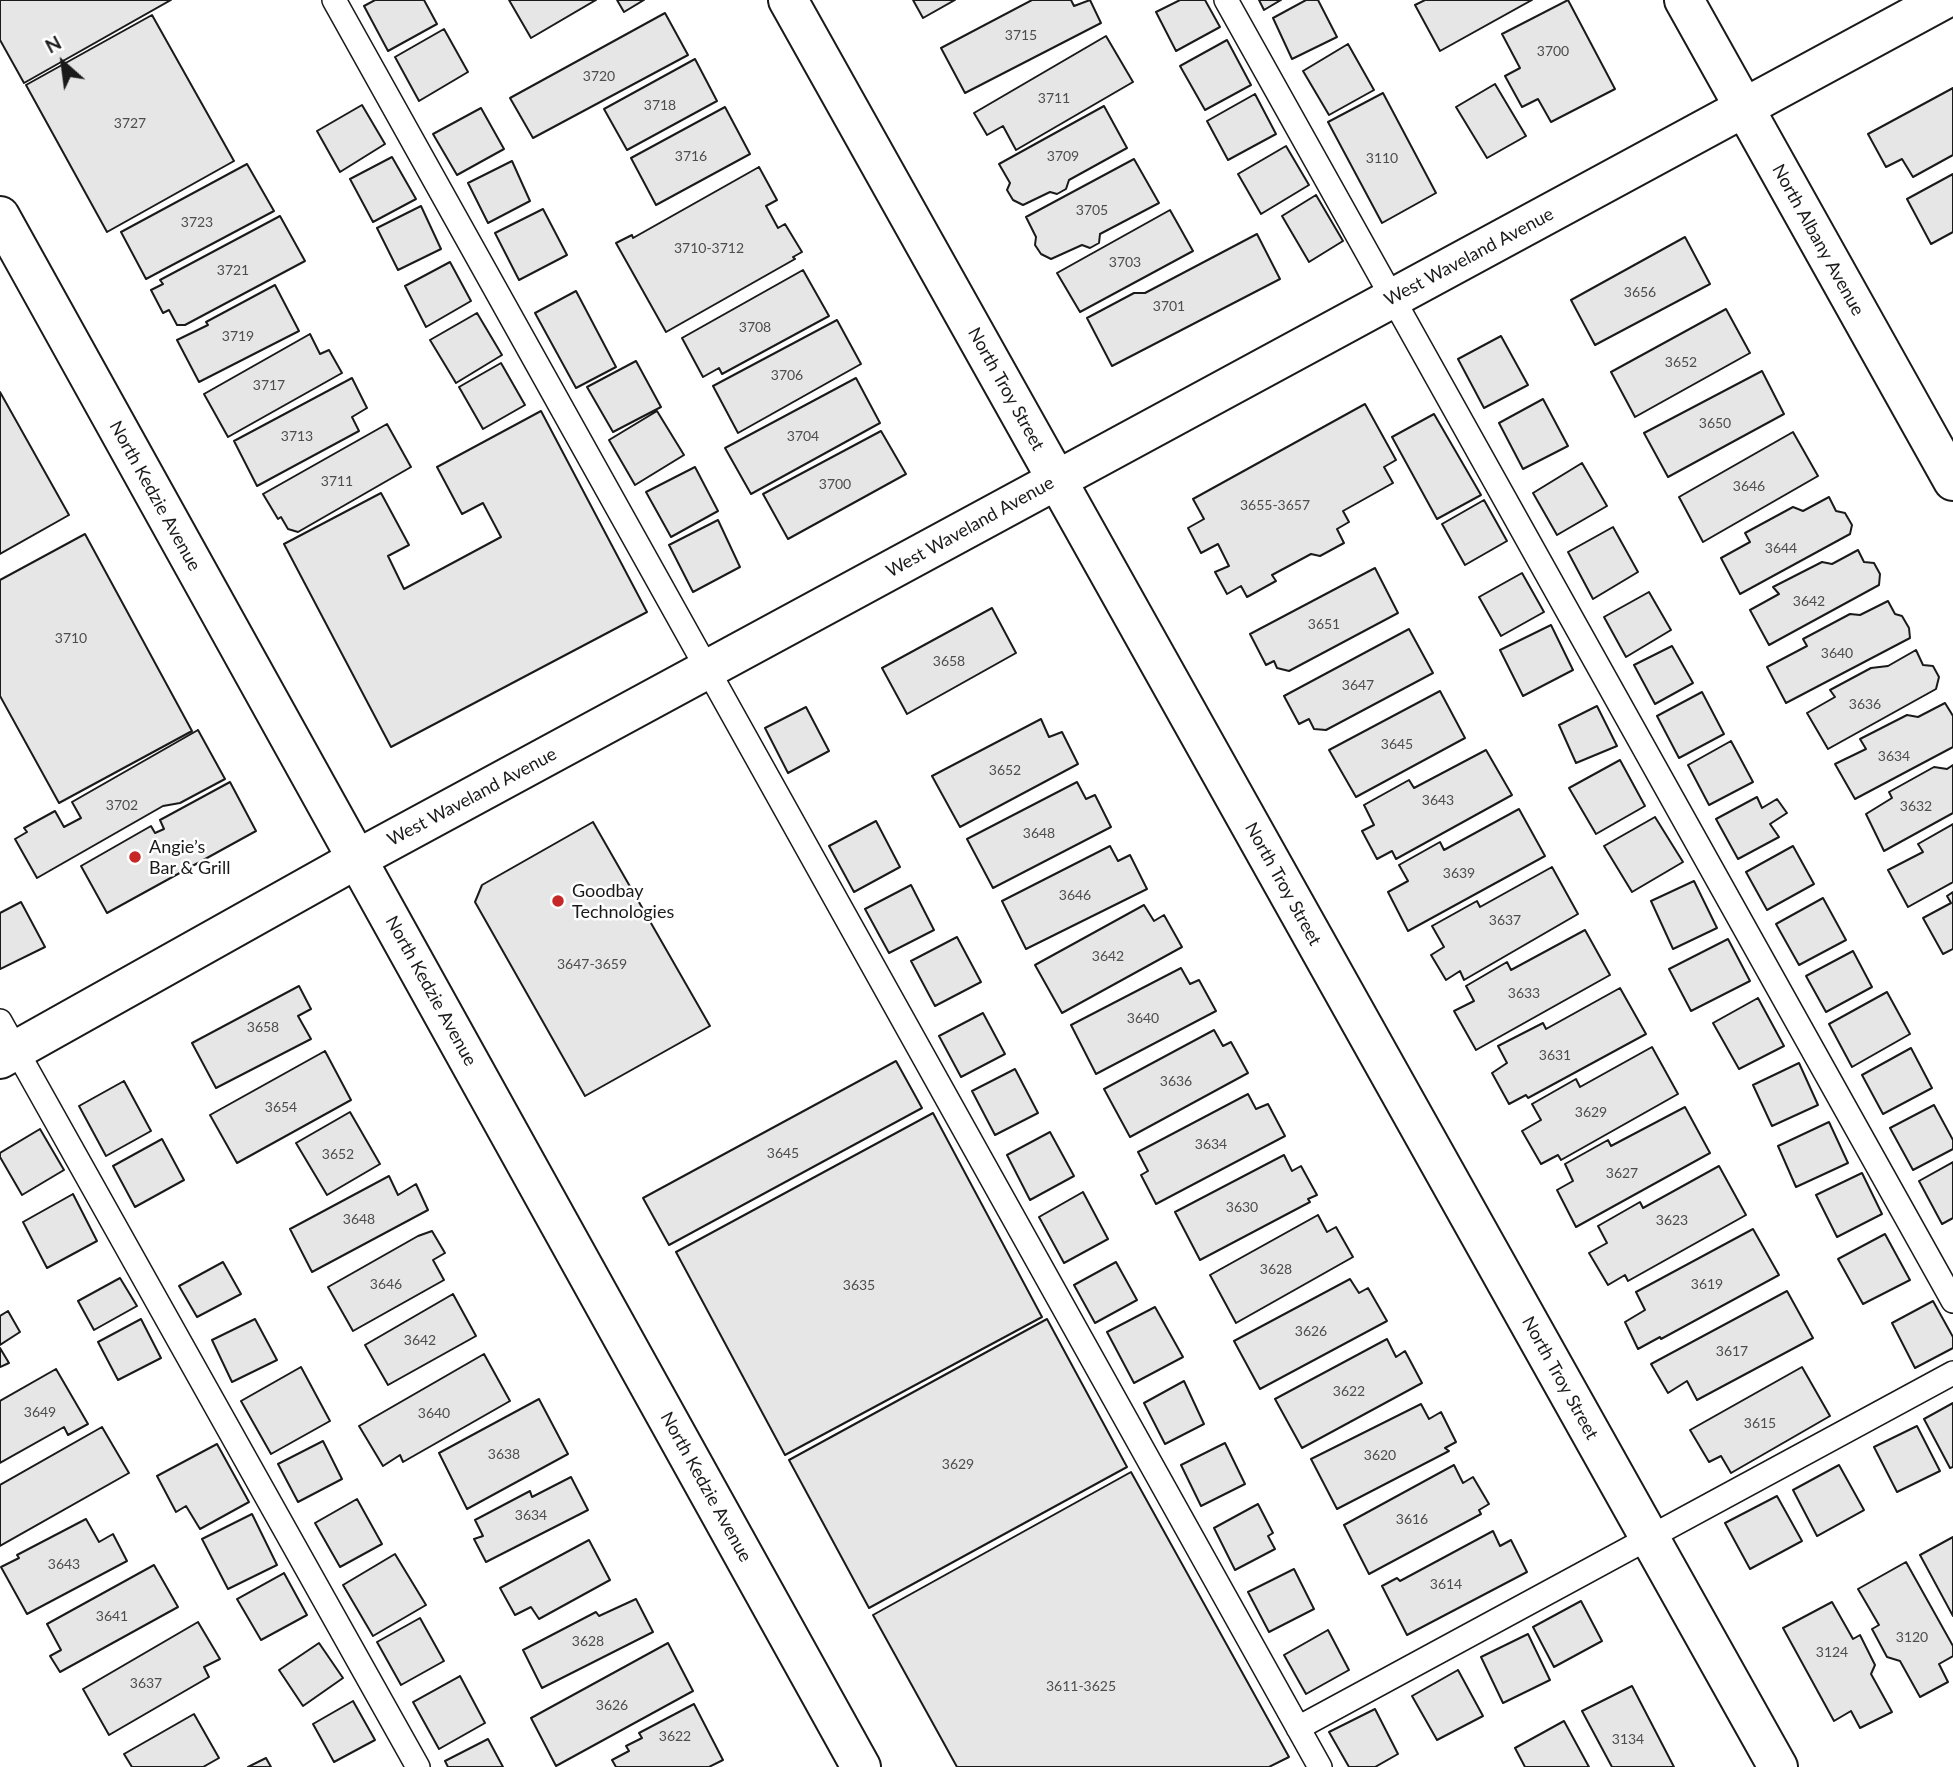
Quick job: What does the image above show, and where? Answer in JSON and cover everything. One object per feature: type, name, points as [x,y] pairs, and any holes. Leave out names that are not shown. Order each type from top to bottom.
[{"type":"street","name":"North Troy Street","points":[[788,0],[1778,1767]]},
{"type":"street","name":"North Albany Avenue","points":[[1684,0],[1953,481]]},
{"type":"street","name":"West Waveland Avenue","points":[[5,1043],[357,859],[1943,0]]},
{"type":"street","name":"North Kedzie Avenue","points":[[0,216],[861,1767]]},
{"type":"lane","points":[[334,0],[1320,1767]]},
{"type":"lane","points":[[1226,0],[1953,1301]]},
{"type":"lane","points":[[5,1043],[418,1767]]},
{"type":"lane","points":[[1298,1728],[1953,1373]]},
{"type":"building","points":[[0,0],[171,0],[24,83],[0,40]]},
{"type":"building","points":[[375,0],[424,0],[437,24],[388,51],[364,6]]},
{"type":"building","points":[[509,0],[596,0],[531,38]]},
{"type":"building","points":[[617,0],[644,0],[624,12]]},
{"type":"building","points":[[913,0],[955,0],[923,18]]},
{"type":"building","points":[[1032,0],[1071,0],[1074,6],[1090,0],[1101,23],[965,93],[941,48]]},
{"type":"building","points":[[1180,0],[1205,0],[1220,27],[1176,51],[1156,12]]},
{"type":"building","points":[[1259,0],[1281,0],[1264,10]]},
{"type":"building","points":[[1306,0],[1318,0],[1337,37],[1292,59],[1273,18]]},
{"type":"building","points":[[1425,0],[1532,0],[1440,51],[1415,5]]},
{"type":"building","points":[[1568,0],[1615,89],[1551,122],[1538,99],[1522,107],[1505,76],[1520,68],[1502,34]]},
{"type":"building","points":[[665,13],[688,55],[533,138],[510,98]]},
{"type":"building","points":[[152,15],[234,161],[107,232],[26,85]]},
{"type":"building","points":[[444,29],[468,72],[419,101],[395,57]]},
{"type":"building","points":[[1106,36],[1133,82],[1016,150],[1003,126],[987,135],[974,113]]},
{"type":"building","points":[[1227,40],[1251,85],[1205,110],[1180,66]]},
{"type":"building","points":[[1348,44],[1374,90],[1329,115],[1303,71]]},
{"type":"building","points":[[695,59],[717,101],[627,150],[604,109]]},
{"type":"building","points":[[1495,84],[1526,136],[1487,158],[1456,107]]},
{"type":"building","points":[[1953,88],[1953,155],[1913,177],[1902,159],[1886,167],[1868,134]]},
{"type":"building","points":[[1383,93],[1436,193],[1382,223],[1328,122]]},
{"type":"building","points":[[1255,94],[1276,134],[1228,160],[1207,121]]},
{"type":"building","points":[[362,105],[385,144],[340,172],[317,131]]},
{"type":"building","points":[[1104,106],[1127,148],[1069,180],[1066,189],[1057,194],[1050,192],[1023,205],[1013,200],[1007,190],[1010,183],[999,164]]},
{"type":"building","points":[[725,107],[750,154],[656,205],[631,158]]},
{"type":"building","points":[[481,108],[504,149],[457,175],[433,134]]},
{"type":"building","points":[[1286,146],[1309,185],[1261,214],[1238,174]]},
{"type":"building","points":[[392,157],[416,199],[373,222],[350,179]]},
{"type":"building","points":[[1134,159],[1159,203],[1100,234],[1099,243],[1090,248],[1082,245],[1051,259],[1041,254],[1035,245],[1036,237],[1026,217]]},
{"type":"building","points":[[512,161],[530,201],[488,223],[468,183]]},
{"type":"building","points":[[247,164],[274,211],[146,279],[121,232]]},
{"type":"building","points":[[759,167],[777,200],[766,206],[778,228],[785,224],[802,252],[793,257],[795,259],[666,332],[616,243],[632,235],[633,238]]},
{"type":"building","points":[[1953,174],[1953,232],[1931,244],[1907,199]]},
{"type":"building","points":[[1316,195],[1343,241],[1309,262],[1282,216]]},
{"type":"building","points":[[421,206],[441,249],[398,270],[377,228]]},
{"type":"building","points":[[543,209],[567,255],[519,280],[495,233]]},
{"type":"building","points":[[1170,210],[1193,251],[1080,312],[1057,273]]},
{"type":"building","points":[[280,216],[305,261],[185,325],[177,325],[169,310],[163,313],[151,290],[163,284],[160,280]]},
{"type":"building","points":[[1257,234],[1280,279],[1112,366],[1087,318],[1134,293],[1145,293]]},
{"type":"building","points":[[1685,237],[1710,284],[1595,345],[1571,300]]},
{"type":"building","points":[[450,262],[471,301],[426,327],[405,286]]},
{"type":"building","points":[[803,270],[829,316],[722,374],[719,368],[703,377],[682,338]]},
{"type":"building","points":[[275,285],[299,331],[199,382],[177,340]]},
{"type":"building","points":[[576,291],[616,367],[576,388],[535,313]]},
{"type":"building","points":[[1726,309],[1750,353],[1635,417],[1611,372]]},
{"type":"building","points":[[477,313],[502,355],[456,383],[430,340]]},
{"type":"building","points":[[837,320],[861,364],[738,433],[713,386]]},
{"type":"building","points":[[310,334],[320,354],[329,350],[342,373],[228,437],[204,394]]},
{"type":"building","points":[[1501,336],[1528,385],[1484,408],[1458,359]]},
{"type":"building","points":[[636,361],[661,407],[613,432],[587,387]]},
{"type":"building","points":[[501,363],[525,405],[483,429],[459,387]]},
{"type":"building","points":[[1762,371],[1784,414],[1668,477],[1644,433]]},
{"type":"building","points":[[352,378],[367,408],[352,417],[359,431],[257,486],[234,441]]},
{"type":"building","points":[[856,378],[880,423],[751,494],[725,448]]},
{"type":"building","points":[[0,392],[69,515],[0,554]]},
{"type":"building","points":[[1543,399],[1568,446],[1523,469],[1499,423]]},
{"type":"building","points":[[1365,404],[1396,460],[1384,467],[1393,483],[1343,511],[1349,522],[1337,529],[1344,543],[1320,556],[1311,554],[1272,575],[1276,581],[1247,597],[1241,586],[1227,594],[1215,572],[1229,566],[1218,544],[1201,553],[1188,528],[1204,519],[1193,499]]},
{"type":"building","points":[[541,411],[647,612],[391,747],[284,544],[381,493],[409,545],[388,556],[404,589],[501,537],[483,503],[462,514],[437,467]]},
{"type":"building","points":[[657,411],[684,455],[635,485],[609,440]]},
{"type":"building","points":[[1434,414],[1481,495],[1437,519],[1392,437]]},
{"type":"building","points":[[387,424],[411,467],[298,532],[288,529],[281,517],[278,519],[263,494]]},
{"type":"building","points":[[881,431],[906,474],[788,539],[763,494]]},
{"type":"building","points":[[1793,432],[1818,476],[1703,542],[1679,497]]},
{"type":"building","points":[[1582,463],[1607,506],[1557,535],[1533,493]]},
{"type":"building","points":[[695,467],[718,511],[671,537],[646,492]]},
{"type":"building","points":[[1829,497],[1836,511],[1845,513],[1852,525],[1850,534],[1740,594],[1721,558],[1750,542],[1745,533],[1793,507],[1803,511]]},
{"type":"building","points":[[1484,500],[1507,541],[1465,565],[1442,524]]},
{"type":"building","points":[[718,520],[740,567],[693,592],[669,545]]},
{"type":"building","points":[[1613,527],[1638,572],[1593,599],[1568,552]]},
{"type":"building","points":[[85,534],[192,731],[59,803],[0,696],[0,580]]},
{"type":"building","points":[[1858,550],[1864,562],[1874,563],[1880,574],[1879,585],[1769,645],[1750,610],[1779,594],[1773,587],[1822,562],[1832,564]]},
{"type":"building","points":[[1375,568],[1398,613],[1289,671],[1277,668],[1274,661],[1266,665],[1250,634]]},
{"type":"building","points":[[1522,573],[1544,612],[1501,636],[1479,597]]},
{"type":"building","points":[[1649,592],[1671,630],[1626,657],[1604,617]]},
{"type":"building","points":[[1888,601],[1895,614],[1902,616],[1909,628],[1910,638],[1786,703],[1767,667],[1807,646],[1803,639],[1850,614],[1860,615]]},
{"type":"building","points":[[992,608],[1016,653],[907,714],[882,668]]},
{"type":"building","points":[[1551,625],[1573,670],[1523,696],[1500,650]]},
{"type":"building","points":[[1409,629],[1433,673],[1326,730],[1314,729],[1309,719],[1299,724],[1284,696]]},
{"type":"building","points":[[1672,646],[1693,683],[1655,704],[1634,665]]},
{"type":"building","points":[[1916,650],[1923,665],[1933,666],[1939,677],[1936,689],[1828,749],[1807,713],[1835,697],[1830,690],[1871,668],[1888,666]]},
{"type":"building","points":[[1440,691],[1465,738],[1356,797],[1329,750]]},
{"type":"building","points":[[1702,692],[1724,734],[1679,758],[1657,716]]},
{"type":"building","points":[[1945,703],[1953,716],[1953,747],[1855,799],[1835,764],[1866,749],[1860,739],[1907,715],[1918,717]]},
{"type":"building","points":[[1597,706],[1617,746],[1576,763],[1559,725]]},
{"type":"building","points":[[806,707],[829,751],[788,773],[765,728]]},
{"type":"building","points":[[1041,719],[1049,737],[1062,732],[1078,764],[960,827],[932,776]]},
{"type":"building","points":[[198,730],[225,779],[180,803],[163,806],[37,878],[15,839],[27,832],[24,828],[55,811],[64,827],[81,818],[72,802]]},
{"type":"building","points":[[1731,741],[1753,782],[1709,805],[1688,765]]},
{"type":"building","points":[[1486,750],[1512,795],[1396,859],[1392,851],[1377,859],[1362,831],[1374,825],[1364,805],[1409,780],[1414,788]]},
{"type":"building","points":[[1620,760],[1645,806],[1596,834],[1569,788]]},
{"type":"building","points":[[1953,765],[1953,813],[1884,851],[1866,814],[1892,798],[1889,792],[1934,767],[1947,769]]},
{"type":"building","points":[[230,782],[256,831],[107,913],[81,866],[151,826],[155,833],[164,829],[160,820]]},
{"type":"building","points":[[1077,782],[1086,799],[1095,795],[1111,827],[993,888],[967,839]]},
{"type":"building","points":[[1757,797],[1762,808],[1777,799],[1787,813],[1770,824],[1779,837],[1738,859],[1716,819]]},
{"type":"building","points":[[1519,809],[1545,856],[1408,931],[1388,892],[1408,881],[1399,865],[1440,842],[1444,850]]},
{"type":"building","points":[[1655,817],[1683,862],[1632,892],[1604,846]]},
{"type":"building","points":[[876,821],[900,867],[854,892],[829,846]]},
{"type":"building","points":[[593,822],[710,1026],[585,1096],[475,902],[482,885]]},
{"type":"building","points":[[1953,824],[1953,882],[1908,907],[1888,870],[1923,852],[1918,844]]},
{"type":"building","points":[[1110,846],[1118,861],[1130,855],[1147,889],[1026,949],[1002,901]]},
{"type":"building","points":[[1793,846],[1814,884],[1767,910],[1746,872]]},
{"type":"building","points":[[1552,867],[1578,914],[1464,980],[1460,971],[1446,980],[1431,955],[1444,947],[1432,926],[1477,901],[1480,907]]},
{"type":"building","points":[[1694,881],[1717,928],[1673,949],[1651,901]]},
{"type":"building","points":[[911,885],[934,930],[889,953],[865,909]]},
{"type":"building","points":[[1953,892],[1953,949],[1943,954],[1923,918],[1951,903],[1947,896]]},
{"type":"building","points":[[1823,898],[1846,940],[1799,965],[1776,924]]},
{"type":"building","points":[[21,902],[45,947],[0,969],[0,913]]},
{"type":"building","points":[[1144,905],[1154,921],[1164,915],[1182,947],[1062,1013],[1035,965]]},
{"type":"building","points":[[1585,930],[1610,975],[1476,1050],[1454,1011],[1474,1001],[1466,986],[1507,962],[1511,970]]},
{"type":"building","points":[[957,937],[981,982],[935,1006],[911,961]]},
{"type":"building","points":[[1728,939],[1750,981],[1691,1011],[1669,969]]},
{"type":"building","points":[[1853,951],[1872,987],[1826,1012],[1806,976]]},
{"type":"building","points":[[1181,968],[1190,984],[1199,980],[1216,1011],[1096,1074],[1071,1025]]},
{"type":"building","points":[[299,986],[311,1009],[298,1016],[311,1039],[216,1088],[192,1043]]},
{"type":"building","points":[[1620,988],[1646,1034],[1528,1098],[1526,1095],[1509,1104],[1492,1073],[1507,1063],[1498,1046],[1543,1023],[1546,1029]]},
{"type":"building","points":[[1887,992],[1910,1034],[1852,1067],[1829,1024]]},
{"type":"building","points":[[1758,998],[1784,1046],[1739,1069],[1713,1023]]},
{"type":"building","points":[[983,1013],[1005,1054],[961,1077],[939,1036]]},
{"type":"building","points":[[1214,1030],[1223,1046],[1231,1042],[1248,1073],[1130,1137],[1104,1089]]},
{"type":"building","points":[[1652,1047],[1678,1094],[1561,1160],[1558,1155],[1541,1164],[1522,1131],[1541,1120],[1532,1104],[1576,1079],[1580,1087]]},
{"type":"building","points":[[1911,1048],[1932,1088],[1883,1114],[1862,1075]]},
{"type":"building","points":[[325,1051],[351,1100],[237,1163],[210,1115]]},
{"type":"building","points":[[896,1061],[922,1108],[669,1245],[643,1198]]},
{"type":"building","points":[[1799,1063],[1818,1105],[1772,1126],[1753,1085]]},
{"type":"building","points":[[1015,1069],[1038,1113],[995,1135],[972,1091]]},
{"type":"building","points":[[124,1081],[151,1131],[106,1156],[79,1106]]},
{"type":"building","points":[[1248,1094],[1256,1109],[1268,1104],[1285,1136],[1156,1204],[1141,1175],[1148,1171],[1138,1152]]},
{"type":"building","points":[[1934,1105],[1953,1140],[1953,1149],[1913,1170],[1890,1128]]},
{"type":"building","points":[[1685,1107],[1710,1153],[1576,1227],[1557,1190],[1573,1181],[1565,1164],[1608,1140],[1611,1146]]},
{"type":"building","points":[[350,1112],[380,1164],[327,1195],[296,1143]]},
{"type":"building","points":[[933,1113],[1042,1317],[785,1455],[676,1252]]},
{"type":"building","points":[[1829,1122],[1848,1163],[1796,1187],[1778,1146]]},
{"type":"building","points":[[40,1129],[64,1170],[22,1195],[0,1153]]},
{"type":"building","points":[[1050,1132],[1074,1176],[1030,1200],[1007,1155]]},
{"type":"building","points":[[162,1139],[184,1180],[135,1207],[113,1166]]},
{"type":"building","points":[[1284,1155],[1292,1171],[1301,1166],[1317,1195],[1308,1199],[1310,1202],[1200,1260],[1175,1212]]},
{"type":"building","points":[[1953,1162],[1953,1218],[1942,1224],[1919,1181]]},
{"type":"building","points":[[1719,1166],[1746,1215],[1628,1281],[1625,1275],[1608,1285],[1589,1253],[1607,1243],[1598,1226],[1640,1202],[1643,1208]]},
{"type":"building","points":[[1862,1173],[1882,1214],[1837,1237],[1816,1195]]},
{"type":"building","points":[[389,1176],[398,1195],[416,1184],[428,1210],[312,1272],[290,1229]]},
{"type":"building","points":[[1083,1192],[1108,1239],[1064,1263],[1039,1217]]},
{"type":"building","points":[[73,1194],[97,1241],[47,1268],[23,1222]]},
{"type":"building","points":[[1318,1215],[1327,1232],[1336,1227],[1353,1257],[1236,1323],[1210,1275]]},
{"type":"building","points":[[1753,1229],[1779,1275],[1638,1349],[1625,1322],[1645,1310],[1636,1292]]},
{"type":"building","points":[[432,1231],[445,1253],[433,1260],[444,1280],[353,1331],[328,1287],[418,1236]]},
{"type":"building","points":[[1885,1234],[1910,1280],[1863,1304],[1838,1259]]},
{"type":"building","points":[[223,1262],[241,1294],[197,1317],[179,1286]]},
{"type":"building","points":[[1116,1262],[1137,1300],[1095,1323],[1074,1285]]},
{"type":"building","points":[[120,1278],[137,1306],[94,1330],[78,1301]]},
{"type":"building","points":[[1350,1279],[1359,1293],[1368,1288],[1387,1321],[1260,1389],[1234,1341]]},
{"type":"building","points":[[1787,1291],[1813,1338],[1697,1400],[1687,1381],[1668,1393],[1651,1364]]},
{"type":"building","points":[[453,1294],[476,1336],[388,1385],[365,1345]]},
{"type":"building","points":[[1933,1301],[1953,1337],[1953,1348],[1915,1368],[1892,1323]]},
{"type":"building","points":[[1155,1307],[1183,1357],[1134,1383],[1107,1332]]},
{"type":"building","points":[[8,1311],[20,1332],[0,1345],[0,1316]]},
{"type":"building","points":[[141,1319],[161,1358],[118,1380],[98,1342]]},
{"type":"building","points":[[255,1319],[277,1360],[232,1382],[212,1340]]},
{"type":"building","points":[[1047,1319],[1127,1467],[869,1608],[789,1460]]},
{"type":"building","points":[[1387,1339],[1396,1357],[1405,1351],[1422,1383],[1302,1448],[1275,1399]]},
{"type":"building","points":[[0,1348],[9,1363],[0,1367]]},
{"type":"building","points":[[484,1354],[510,1401],[403,1462],[400,1455],[383,1466],[359,1426]]},
{"type":"building","points":[[301,1367],[330,1421],[271,1454],[241,1401]]},
{"type":"building","points":[[1802,1367],[1830,1416],[1731,1473],[1721,1456],[1709,1462],[1690,1430]]},
{"type":"building","points":[[56,1369],[88,1424],[68,1435],[64,1427],[0,1463],[0,1401]]},
{"type":"building","points":[[1184,1381],[1204,1424],[1165,1444],[1144,1403]]},
{"type":"building","points":[[539,1399],[568,1454],[467,1509],[439,1453]]},
{"type":"building","points":[[1953,1403],[1953,1467],[1950,1468],[1924,1419]]},
{"type":"building","points":[[1421,1404],[1429,1419],[1441,1412],[1456,1442],[1445,1448],[1449,1451],[1337,1509],[1311,1459]]},
{"type":"building","points":[[1917,1426],[1940,1471],[1897,1492],[1874,1447]]},
{"type":"building","points":[[102,1427],[129,1473],[0,1546],[0,1485]]},
{"type":"building","points":[[323,1441],[342,1479],[298,1502],[278,1464]]},
{"type":"building","points":[[1225,1443],[1245,1484],[1201,1506],[1181,1465]]},
{"type":"building","points":[[217,1444],[249,1502],[200,1529],[186,1506],[176,1512],[157,1476]]},
{"type":"building","points":[[1454,1465],[1463,1483],[1473,1477],[1489,1504],[1479,1510],[1481,1514],[1369,1574],[1344,1525]]},
{"type":"building","points":[[1839,1465],[1864,1510],[1817,1536],[1793,1490]]},
{"type":"building","points":[[1131,1472],[1289,1757],[1269,1767],[957,1767],[873,1615]]},
{"type":"building","points":[[571,1477],[588,1510],[486,1562],[474,1539],[483,1536],[475,1520],[530,1491],[532,1497]]},
{"type":"building","points":[[1777,1496],[1802,1541],[1750,1569],[1725,1523]]},
{"type":"building","points":[[357,1499],[382,1544],[340,1567],[315,1523]]},
{"type":"building","points":[[1258,1504],[1273,1533],[1268,1536],[1275,1549],[1235,1570],[1214,1528]]},
{"type":"building","points":[[252,1514],[277,1565],[228,1589],[202,1539]]},
{"type":"building","points":[[86,1519],[99,1542],[113,1534],[127,1561],[27,1614],[1,1567],[19,1558],[17,1555]]},
{"type":"building","points":[[1493,1531],[1500,1546],[1511,1540],[1527,1572],[1407,1635],[1382,1586],[1397,1578],[1400,1581]]},
{"type":"building","points":[[1953,1537],[1953,1616],[1920,1555]]},
{"type":"building","points":[[589,1540],[610,1580],[539,1619],[531,1607],[515,1615],[500,1588]]},
{"type":"building","points":[[395,1554],[426,1605],[373,1636],[343,1585]]},
{"type":"building","points":[[1906,1562],[1953,1646],[1953,1656],[1939,1664],[1948,1682],[1920,1697],[1900,1661],[1887,1657],[1872,1629],[1879,1625],[1858,1589]]},
{"type":"building","points":[[154,1565],[178,1607],[60,1672],[50,1656],[61,1650],[47,1624]]},
{"type":"building","points":[[1294,1569],[1314,1609],[1269,1632],[1248,1592]]},
{"type":"building","points":[[284,1573],[307,1615],[261,1640],[237,1599]]},
{"type":"building","points":[[636,1599],[653,1632],[542,1688],[523,1650],[596,1612],[599,1616]]},
{"type":"building","points":[[1581,1601],[1602,1641],[1554,1667],[1533,1627]]},
{"type":"building","points":[[1832,1602],[1853,1639],[1860,1635],[1875,1665],[1871,1674],[1892,1712],[1860,1728],[1851,1711],[1834,1721],[1783,1628]]},
{"type":"building","points":[[420,1618],[444,1661],[401,1685],[377,1642]]},
{"type":"building","points":[[198,1622],[220,1659],[204,1667],[209,1677],[109,1735],[83,1689]]},
{"type":"building","points":[[1328,1630],[1349,1670],[1306,1694],[1284,1655]]},
{"type":"building","points":[[1528,1634],[1550,1680],[1503,1703],[1481,1657]]},
{"type":"building","points":[[319,1643],[343,1678],[303,1706],[279,1670]]},
{"type":"building","points":[[668,1643],[693,1691],[556,1766],[531,1718]]},
{"type":"building","points":[[1458,1670],[1483,1716],[1437,1740],[1412,1696]]},
{"type":"building","points":[[460,1676],[485,1723],[439,1749],[413,1702]]},
{"type":"building","points":[[1632,1686],[1674,1767],[1612,1767],[1582,1711]]},
{"type":"building","points":[[353,1701],[375,1740],[334,1762],[313,1724]]},
{"type":"building","points":[[694,1704],[723,1760],[709,1767],[616,1767],[612,1760],[629,1751],[626,1746],[642,1738],[639,1733]]},
{"type":"building","points":[[1375,1709],[1398,1754],[1375,1767],[1349,1767],[1329,1732]]},
{"type":"building","points":[[194,1714],[219,1758],[203,1767],[132,1767],[124,1754]]},
{"type":"building","points":[[1564,1721],[1589,1767],[1525,1767],[1515,1748]]},
{"type":"building","points":[[488,1739],[503,1767],[448,1767],[445,1761]]},
{"type":"building","points":[[266,1758],[271,1767],[248,1767]]},
{"type":"place","name":"Angie’s Bar & Grill","points":[[135,857]]},
{"type":"place","name":"Goodbay Technologies","points":[[558,901]]}]
